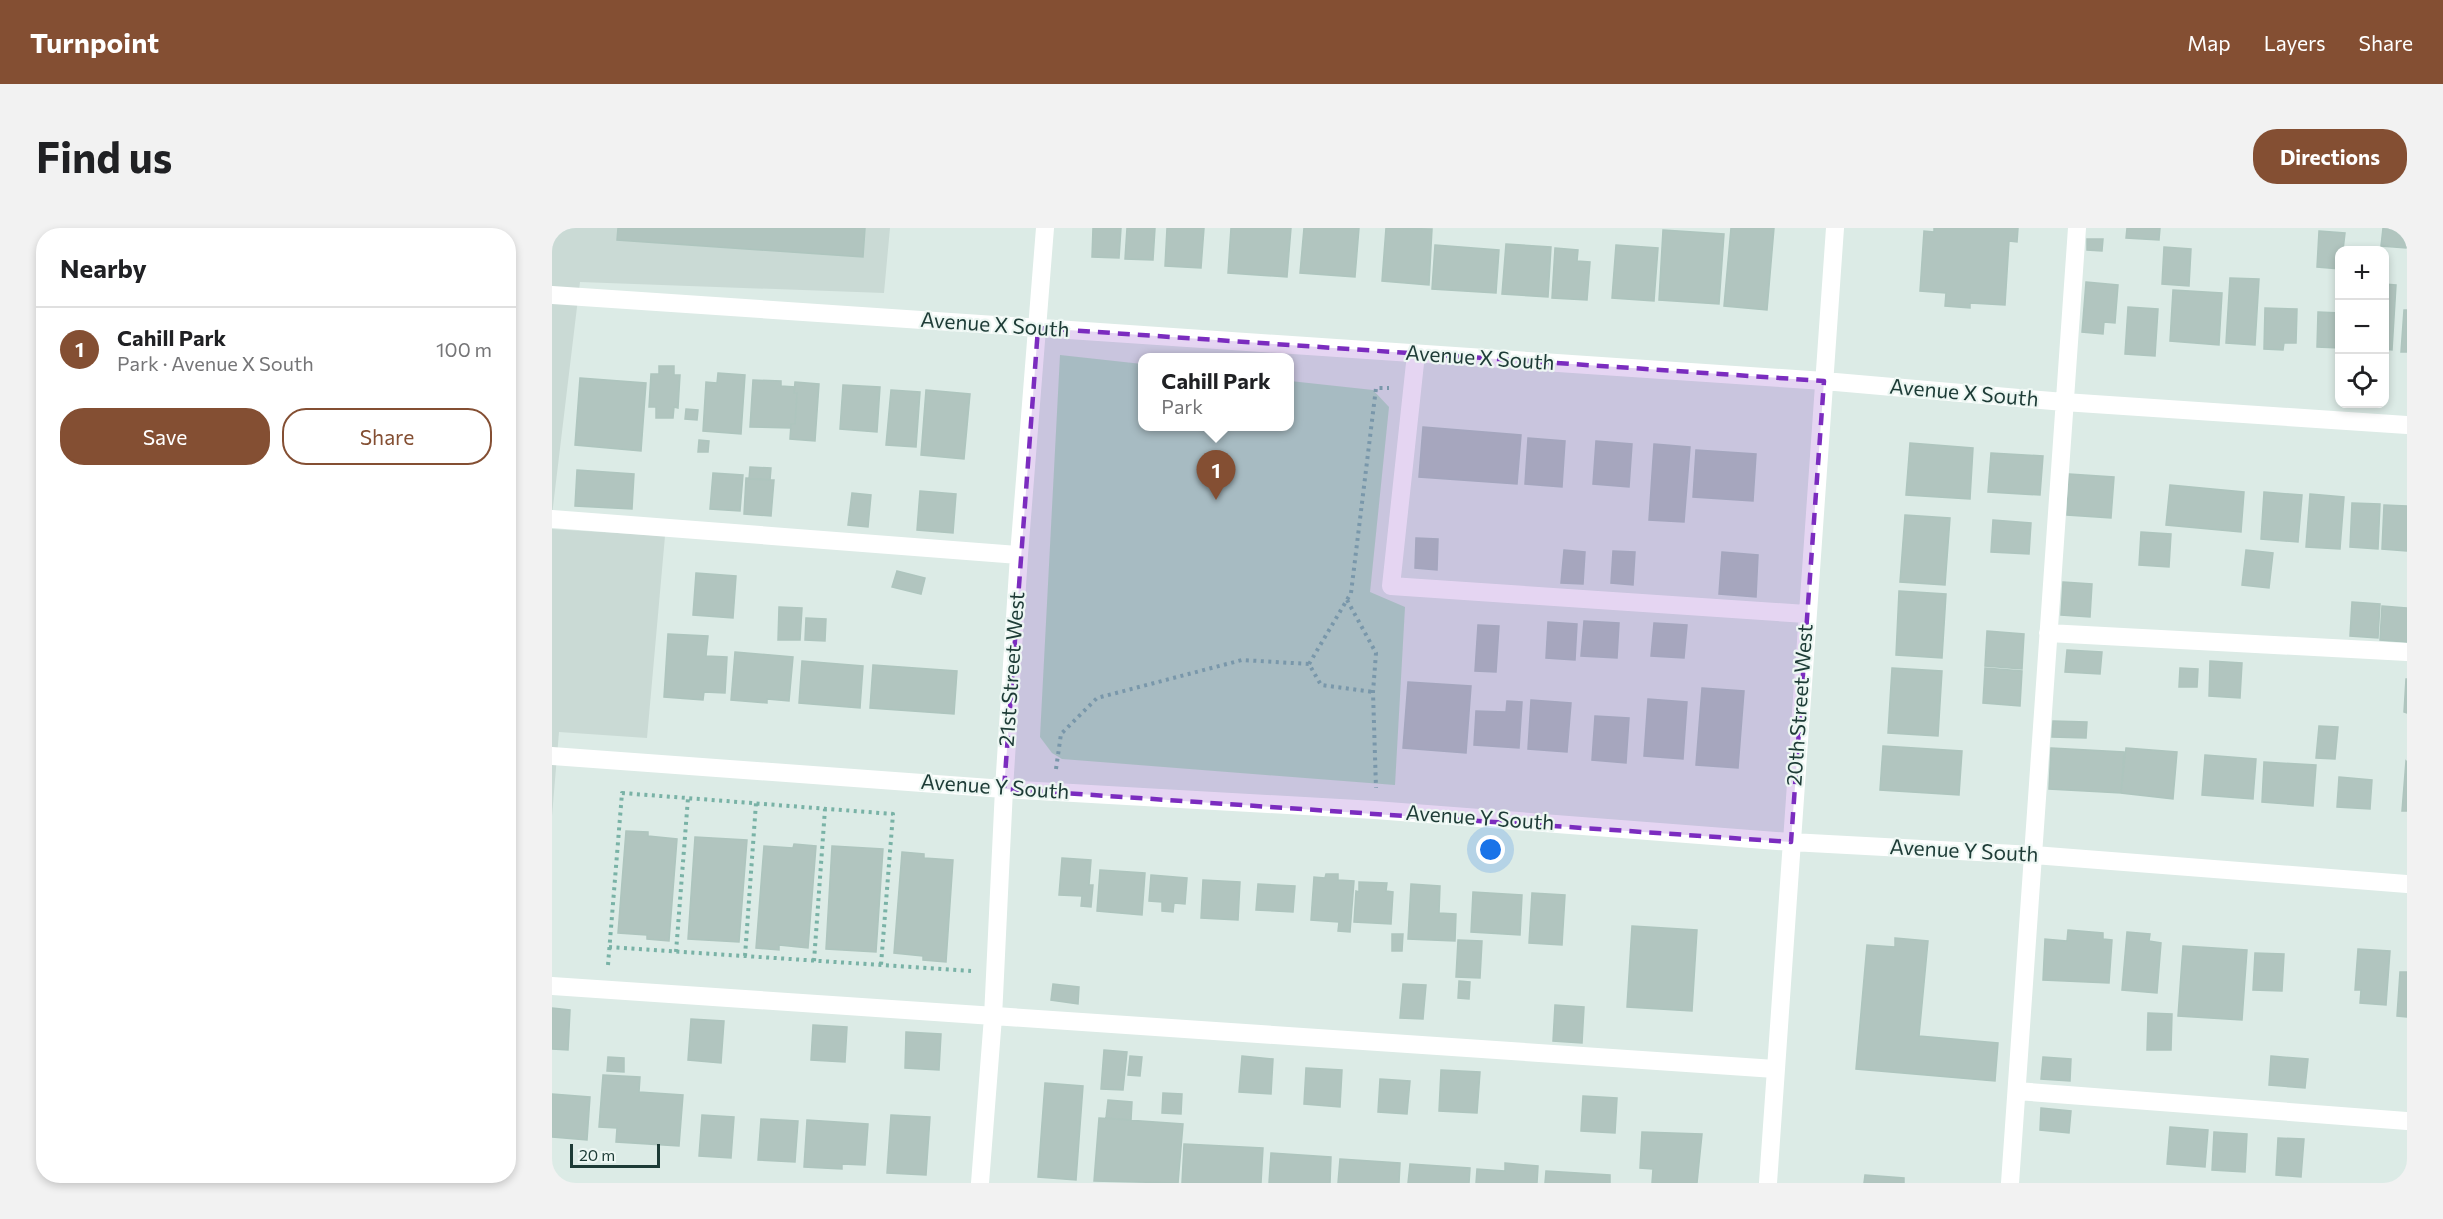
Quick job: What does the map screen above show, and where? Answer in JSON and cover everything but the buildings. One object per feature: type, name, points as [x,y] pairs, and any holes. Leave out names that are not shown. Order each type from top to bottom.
[{"type":"street","name":"21st Street West","points":[[980,1183],[996,973],[1004,789],[1019,555],[1045,228]]},
{"type":"street","name":"20th Street West","points":[[1768,1183],[1806,614],[1835,228]]},
{"type":"street","points":[[2010,1183],[2077,228]]},
{"type":"street","name":"Avenue X South","points":[[552,296],[1824,381],[2064,402],[2407,425]]},
{"type":"street","points":[[1416,354],[1391,586],[1806,614]]},
{"type":"street","points":[[552,519],[1019,555]]},
{"type":"street","points":[[2048,633],[2407,652]]},
{"type":"street","name":"Avenue Y South","points":[[552,756],[1004,789],[1375,810],[1791,842],[2034,855],[2407,884]]},
{"type":"street","points":[[552,986],[1775,1069]]},
{"type":"street","points":[[2017,1091],[2407,1120]]},
{"type":"path","points":[[1309,664],[1351,593],[1376,388],[1412,388]]},
{"type":"path","points":[[1347,600],[1376,653],[1373,692],[1376,786]]},
{"type":"path","points":[[1054,792],[1061,734],[1097,698],[1242,660],[1309,664]]},
{"type":"path","points":[[1309,664],[1321,685],[1373,692]]},
{"type":"path","points":[[606,990],[622,794],[893,814],[881,965]]},
{"type":"path","points":[[676,952],[688,798]]},
{"type":"path","points":[[745,956],[756,803]]},
{"type":"path","points":[[813,961],[825,809]]},
{"type":"path","points":[[609,947],[996,973]]},
{"type":"highlighted area","points":[[1038,328],[1824,381],[1791,842],[1004,789]]},
{"type":"shaded area","points":[[552,228],[890,228],[884,293],[580,282],[552,515]]},
{"type":"shaded area","points":[[552,529],[665,536],[647,738],[559,732],[552,816]]},
{"type":"green space","points":[[1060,355],[1138,364],[1138,431],[1294,431],[1294,381],[1373,390],[1389,407],[1370,592],[1405,607],[1395,785],[1062,759],[1052,753],[1040,737]]},
{"type":"place","name":"Cahill Park","points":[[1216,500]]}]
